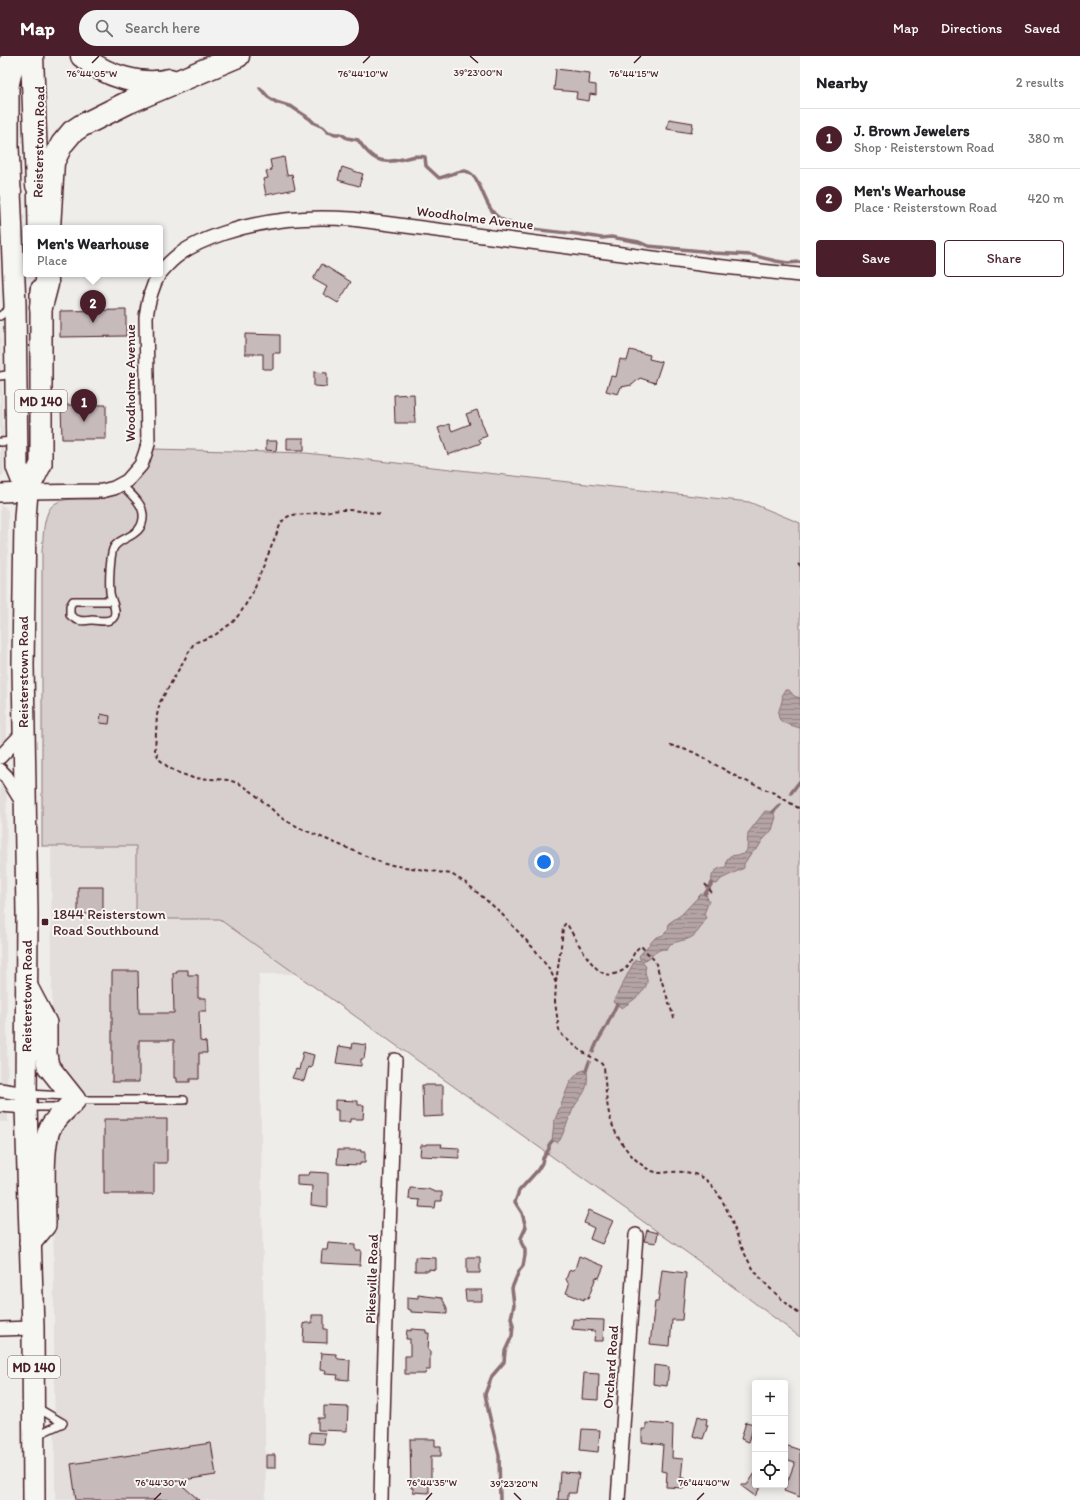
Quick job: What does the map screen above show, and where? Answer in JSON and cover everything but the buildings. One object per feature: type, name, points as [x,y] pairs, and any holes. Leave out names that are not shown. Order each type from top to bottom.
[{"type":"highway","points":[[8,82],[14,56]]},
{"type":"highway","points":[[32,56],[37,185]]},
{"type":"highway","points":[[82,56],[100,68],[114,74],[137,81],[152,82],[170,80],[229,60]]},
{"type":"highway","points":[[49,225],[54,162],[62,144],[72,132],[129,102],[229,60]]},
{"type":"highway","points":[[0,166],[10,192]]},
{"type":"highway","points":[[41,307],[47,284],[47,277]]},
{"type":"main road","name":"Reisterstown Road","points":[[7,56],[10,192],[7,310],[8,441],[27,492]]},
{"type":"main road","name":"Reisterstown Road","points":[[39,225],[37,185],[38,120],[42,56]]},
{"type":"main road","name":"Reisterstown Road","points":[[34,1500],[35,1436],[33,1328],[26,1100],[27,913],[23,733],[25,518],[27,492],[41,464],[40,277]]},
{"type":"main road","points":[[26,986],[46,1022],[46,1054],[48,1066],[75,1100],[55,1121],[50,1129],[46,1154],[45,1225],[30,1243]]},
{"type":"street","name":"Woodholme Avenue","points":[[163,271],[179,254],[210,238],[261,223],[291,218],[322,217],[352,219],[715,266],[800,275]]},
{"type":"street","name":"Woodholme Avenue","points":[[27,492],[102,490],[114,488],[122,485],[133,476],[141,465],[148,444],[146,317],[148,301],[158,277]]},
{"type":"street","points":[[0,493],[27,492]]},
{"type":"street","points":[[0,757],[23,733]]},
{"type":"street","points":[[0,770],[6,776],[24,806]]},
{"type":"street","name":"Pikesville Road","points":[[381,1500],[383,1394],[395,1060]]},
{"type":"street","points":[[0,1090],[26,1100]]},
{"type":"street","points":[[0,1105],[26,1100]]},
{"type":"street","name":"Orchard Road","points":[[618,1500],[636,1235]]},
{"type":"street","points":[[0,1329],[33,1328]]},
{"type":"lane","points":[[112,601],[73,601],[70,606],[69,613],[74,619],[79,621],[109,620],[113,618],[115,614],[112,601],[110,594],[110,573],[113,549],[117,544],[134,535],[143,521],[141,507],[122,485]]},
{"type":"lane","points":[[26,1100],[64,1095],[75,1100]]},
{"type":"lane","points":[[26,1100],[62,1107],[75,1100],[85,1099],[184,1100]]},
{"type":"lane","points":[[34,1405],[63,1423],[35,1436]]},
{"type":"path","points":[[380,514],[342,510],[294,514],[286,517],[282,523],[252,594],[241,612],[233,622],[215,635],[194,644],[165,692],[160,702],[157,715],[155,751],[160,760],[170,768],[182,774],[193,778],[228,780],[240,784],[251,790],[283,819],[302,829],[385,864],[451,874],[466,883],[499,911],[536,951],[551,972],[556,983]]},
{"type":"path","points":[[670,745],[693,752],[739,778],[774,793],[800,809]]},
{"type":"path","points":[[704,884],[714,894]]},
{"type":"path","points":[[674,1018],[655,961],[644,948],[641,946],[637,948],[627,968],[612,975],[605,974],[599,971],[580,947],[567,924],[565,924],[563,927],[555,1002],[560,1030],[563,1036],[581,1052],[600,1062],[604,1067],[609,1118],[616,1135],[624,1147],[636,1160],[649,1170],[657,1173],[681,1171],[703,1177],[722,1198],[750,1264],[776,1294],[800,1315]]},
{"type":"shaded area","points":[[0,310],[4,474],[0,477]]},
{"type":"shaded area","points":[[154,449],[306,453],[749,502],[800,523],[800,1337],[700,1262],[219,919],[136,919],[136,846],[42,846],[42,552],[46,516],[52,506],[58,502],[73,499],[104,498],[126,490],[137,481],[142,474]]},
{"type":"shaded area","points":[[0,504],[8,511],[6,927],[8,1122],[0,1122]]},
{"type":"shaded area","points":[[785,690],[789,690],[794,696],[800,698],[800,728],[784,723],[780,720],[778,713],[782,702],[782,694]]},
{"type":"shaded area","points":[[765,811],[773,812],[776,817],[772,830],[758,848],[751,853],[744,864],[744,868],[721,879],[717,884],[712,883],[712,876],[714,872],[726,867],[727,859],[730,856],[744,854],[747,850],[748,833]]},
{"type":"shaded area","points":[[51,846],[136,846],[136,919],[219,919],[296,974],[259,974],[266,1500],[55,1500]]},
{"type":"shaded area","points":[[701,894],[706,895],[709,901],[704,914],[706,918],[698,931],[689,939],[671,944],[667,949],[659,950],[646,960],[642,961],[646,967],[645,971],[647,980],[644,990],[622,1008],[613,1002],[635,960],[641,961],[639,956],[655,938],[663,935],[668,930],[669,923],[681,915]]},
{"type":"shaded area","points":[[584,1070],[587,1072],[587,1085],[585,1090],[574,1108],[560,1140],[558,1142],[552,1141],[554,1122],[570,1082],[579,1072]]},
{"type":"waterway","points":[[260,88],[268,97],[276,102],[292,107],[314,123],[323,127],[328,132],[341,134],[347,138],[358,140],[367,152],[377,159],[382,161],[395,161],[414,156],[422,156],[425,157],[426,166],[439,178],[462,171],[471,174],[476,179],[491,209],[496,215],[511,224],[535,230],[602,238],[611,237],[639,242],[648,246],[713,253],[751,255],[788,263],[800,262]]},
{"type":"waterway","points":[[791,793],[800,781]]},
{"type":"waterway","points":[[773,812],[780,805]]},
{"type":"waterway","points":[[705,894],[712,883]]},
{"type":"waterway","points":[[593,1052],[617,1004]]},
{"type":"waterway","points":[[586,1071],[589,1062]]},
{"type":"waterway","points":[[500,1500],[499,1455],[485,1394],[492,1376],[504,1362],[505,1351],[512,1336],[513,1326],[511,1318],[514,1305],[512,1288],[519,1271],[523,1266],[525,1255],[521,1238],[526,1227],[522,1213],[515,1202],[519,1191],[537,1171],[542,1163],[552,1141]]},
{"type":"place","name":"Men's Wearhouse","points":[[93,323]]},
{"type":"place","name":"J. Brown Jewelers","points":[[84,422]]},
{"type":"place","name":"1844 Reisterstown Road Southbound","points":[[45,922]]}]
